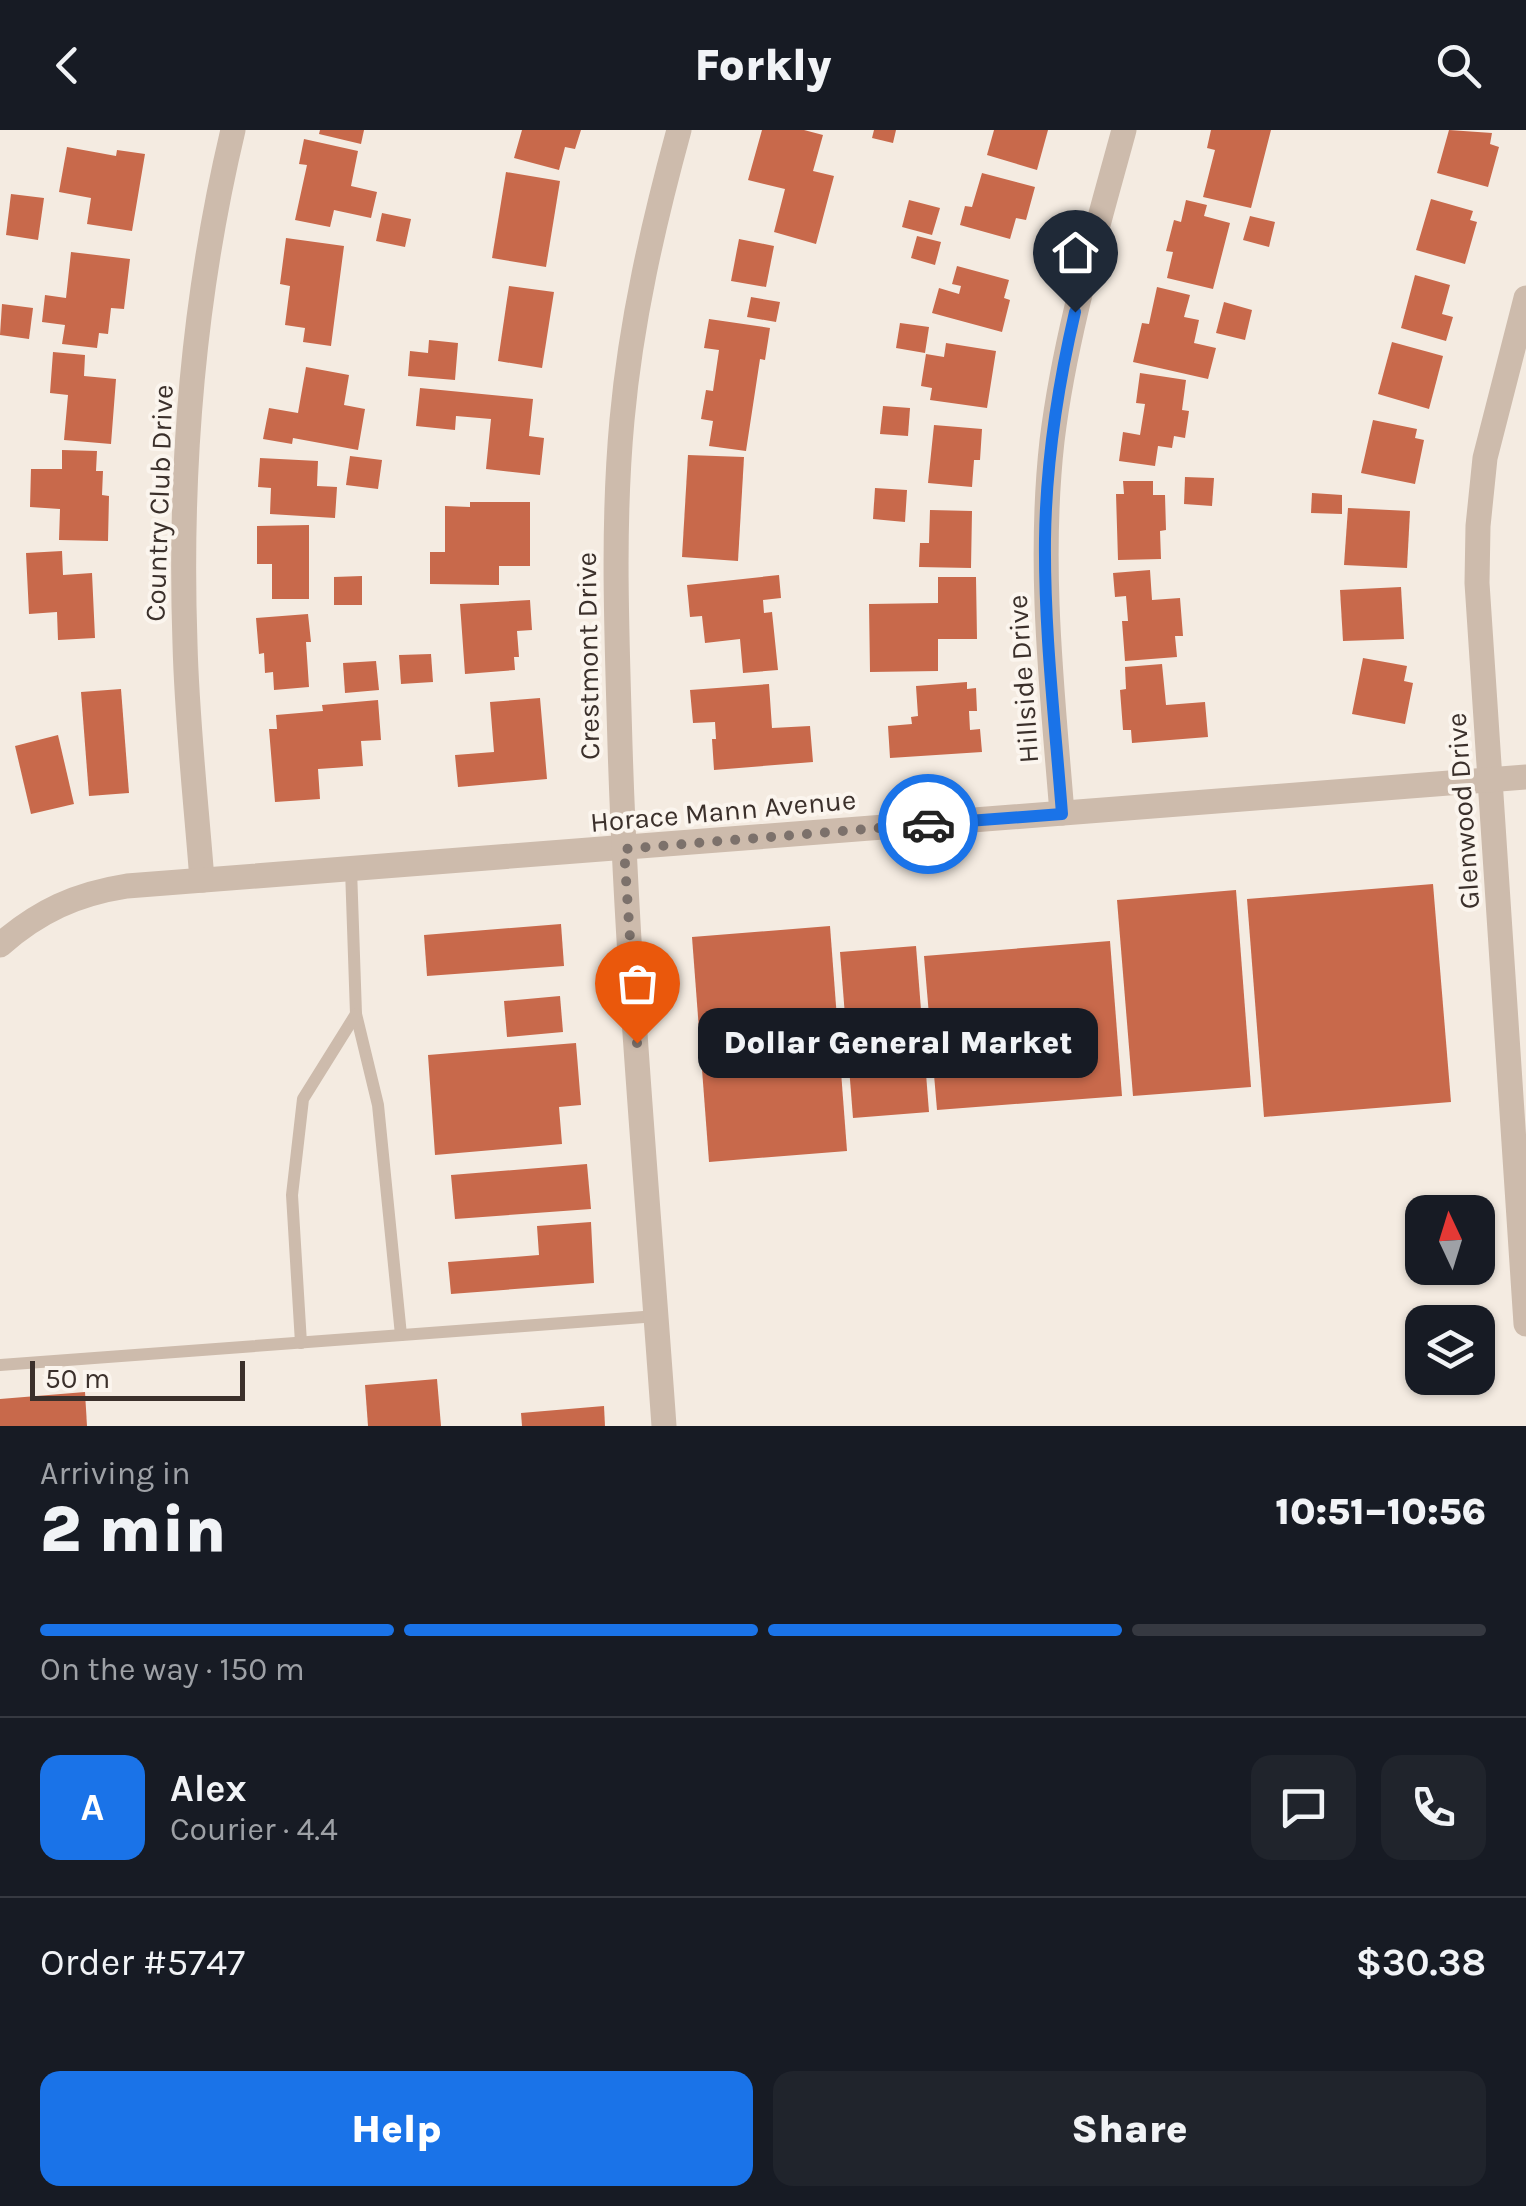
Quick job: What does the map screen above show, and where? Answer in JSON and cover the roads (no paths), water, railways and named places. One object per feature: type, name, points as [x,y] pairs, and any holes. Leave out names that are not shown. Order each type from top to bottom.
[{"type":"street","name":"Country Club Drive","points":[[202,880],[185,648],[189,410],[200,309],[233,130]]},
{"type":"street","name":"Crestmont Drive","points":[[664,1426],[624,849],[616,543],[622,420],[636,315],[679,130]]},
{"type":"street","name":"Hillside Drive","points":[[1062,814],[1046,612],[1045,536],[1052,442],[1066,348],[1124,130]]},
{"type":"street","name":"Glenwood Drive","points":[[1526,298],[1519,345],[1485,458],[1477,583],[1521,1161],[1526,1324]]},
{"type":"street","name":"Horace Mann Avenue","points":[[0,946],[26,922],[56,904],[92,891],[1526,778]]},
{"type":"lane","points":[[351,869],[356,1014],[378,1105],[402,1335]]},
{"type":"lane","points":[[300,1343],[292,1195],[304,1099],[356,1014]]},
{"type":"lane","points":[[0,1365],[656,1316]]},
{"type":"place","name":"Dollar General Market","points":[[637,1043]]}]
